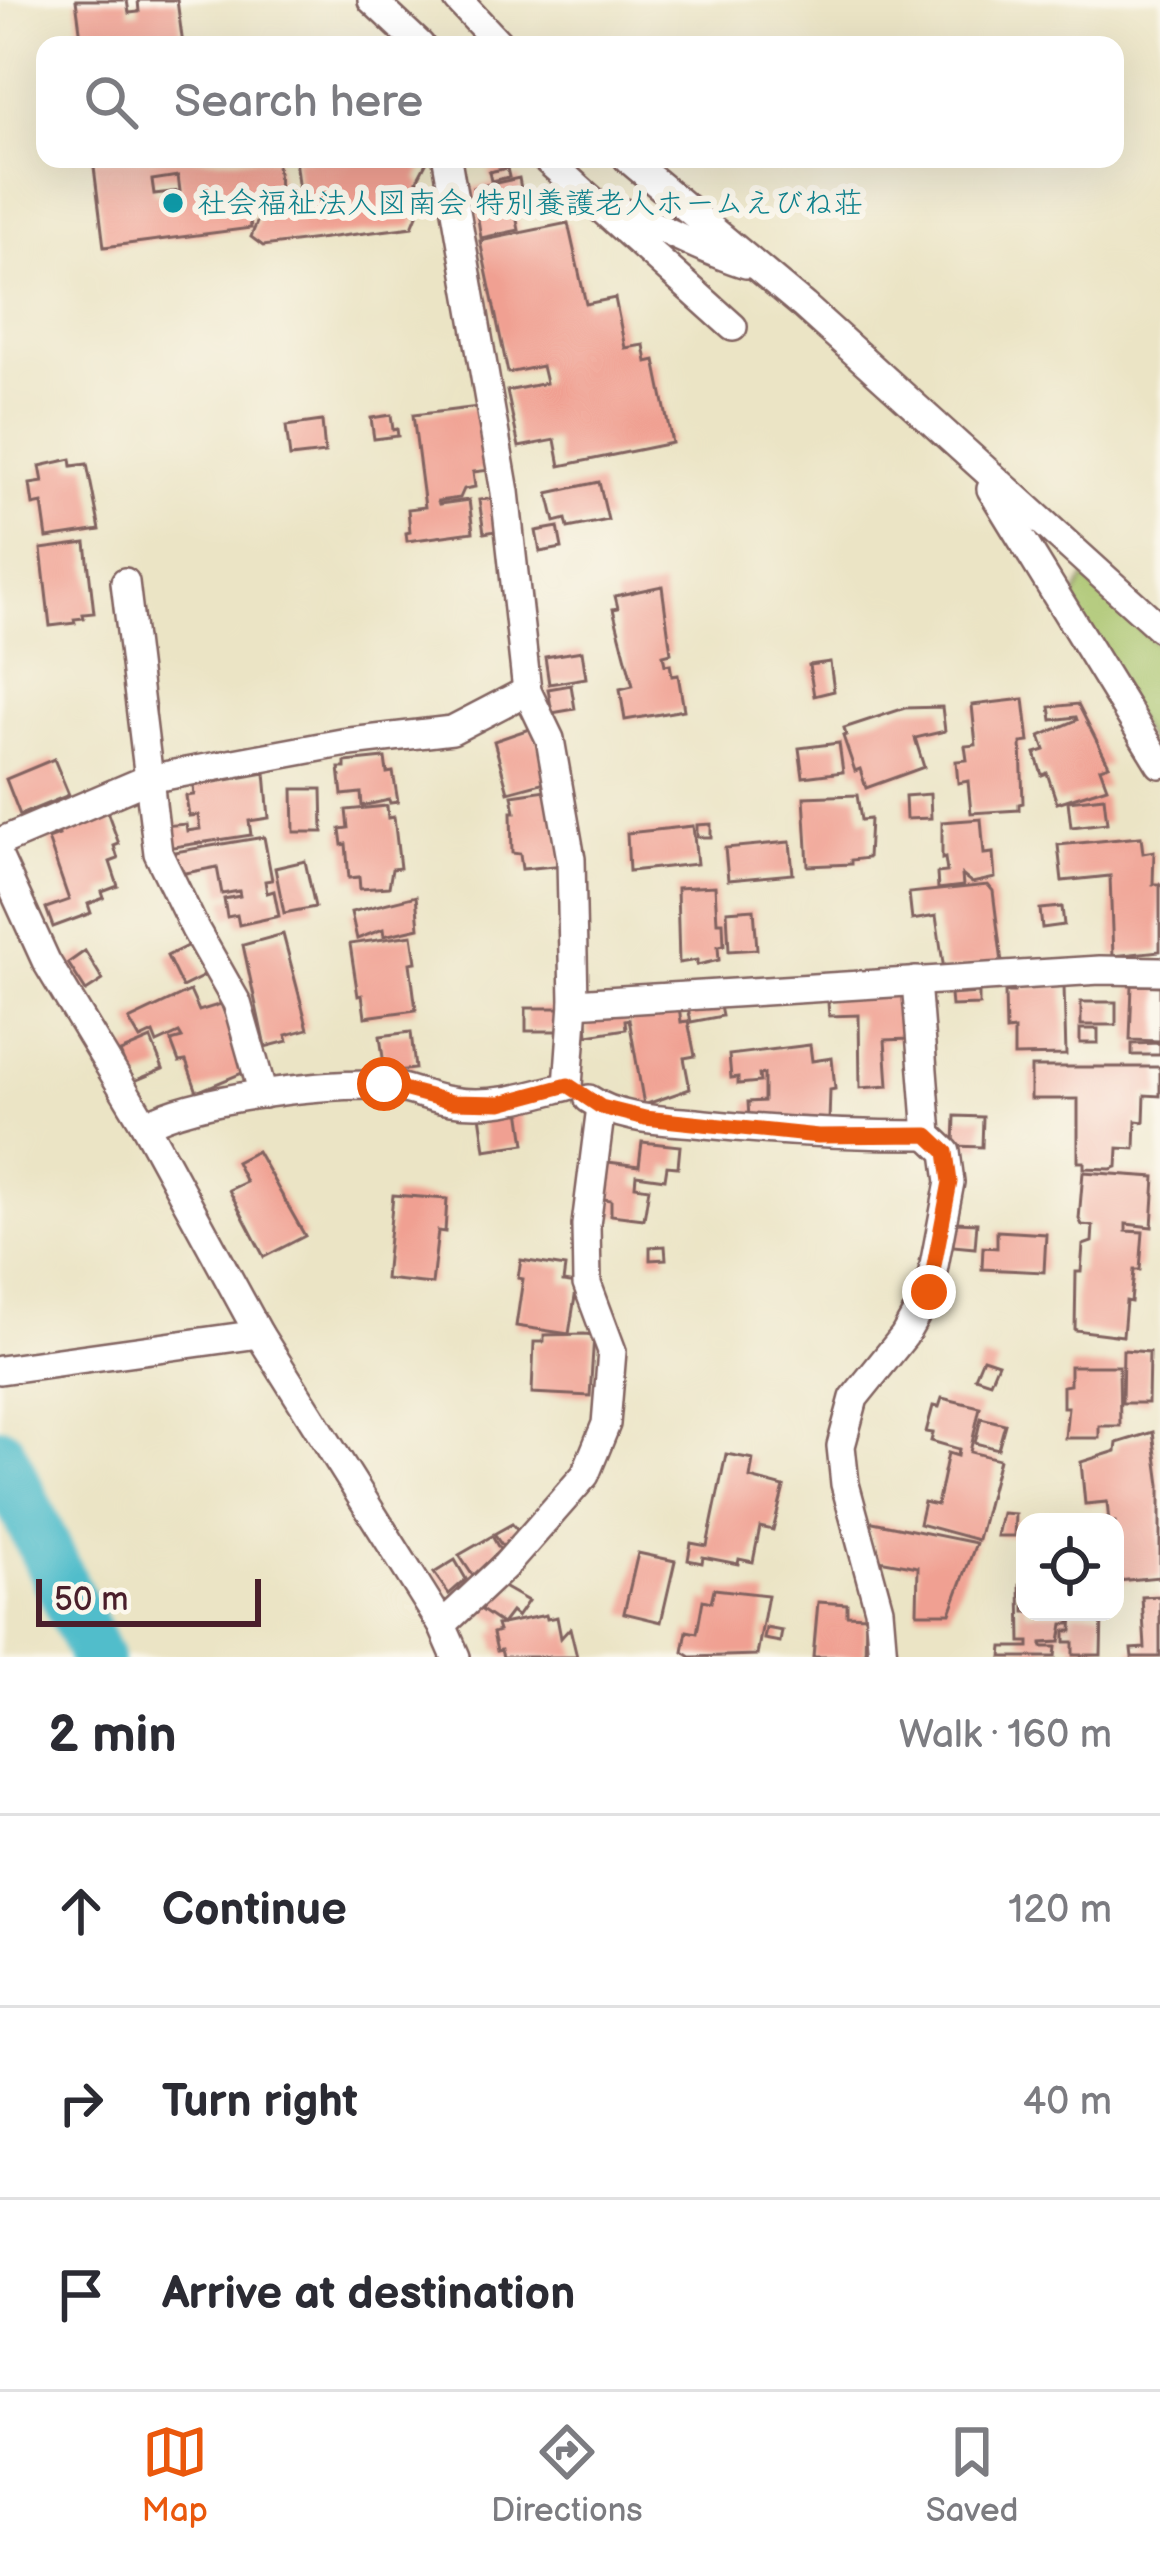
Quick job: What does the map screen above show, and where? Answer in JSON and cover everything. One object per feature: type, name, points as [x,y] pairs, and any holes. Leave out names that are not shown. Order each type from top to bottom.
[{"type":"street","points":[[372,0],[391,11],[412,36]]},
{"type":"street","points":[[458,0],[492,36]]},
{"type":"street","points":[[449,168],[505,492],[527,691],[550,739],[572,859],[574,1004],[568,1085]]},
{"type":"street","points":[[556,168],[733,327]]},
{"type":"street","points":[[639,168],[1160,628]]},
{"type":"street","points":[[595,203],[635,215],[706,252],[757,268]]},
{"type":"street","points":[[976,464],[1160,764]]},
{"type":"street","points":[[125,582],[158,853],[237,1003],[263,1094]]},
{"type":"street","points":[[0,842],[148,779],[342,743],[452,730],[527,691]]},
{"type":"street","points":[[0,860],[46,961],[145,1125],[259,1334],[442,1625],[456,1657]]},
{"type":"street","points":[[574,1004],[1100,970],[1160,971]]},
{"type":"street","points":[[883,1657],[879,1609],[845,1484],[842,1446],[854,1398],[904,1336],[929,1292],[950,1182],[946,1152],[928,1135],[916,981]]},
{"type":"street","points":[[145,1125],[160,1117],[263,1094],[384,1084],[452,1102],[501,1103],[568,1085],[601,1107],[645,1118],[818,1136],[928,1135]]},
{"type":"street","points":[[442,1625],[506,1565],[584,1475],[606,1424],[612,1351],[586,1284],[586,1225],[601,1107]]},
{"type":"street","points":[[0,1370],[259,1334]]},
{"type":"green space","points":[[1085,577],[1160,647],[1160,760],[1068,608]]},
{"type":"building","points":[[76,0],[127,0],[129,13],[139,12],[138,0],[177,0],[182,36],[81,36]]},
{"type":"building","points":[[94,168],[277,168],[281,194],[299,192],[296,168],[423,168],[417,180],[426,193],[412,227],[263,246],[251,237],[262,210],[249,211],[251,228],[104,247]],"holes":[[[178,176],[180,191],[154,194],[152,180]]]},
{"type":"building","points":[[507,168],[509,177],[491,181],[489,172]]},
{"type":"building","points":[[519,178],[523,199],[513,201],[519,230],[481,238],[473,188]]},
{"type":"building","points":[[568,223],[586,304],[615,298],[625,348],[644,345],[647,362],[655,360],[672,443],[560,466],[555,440],[519,447],[507,391],[546,383],[542,366],[508,373],[480,241]]},
{"type":"building","points":[[479,407],[490,470],[473,472],[475,487],[464,489],[460,498],[438,501],[469,500],[473,532],[407,541],[408,509],[425,507],[413,415]]},
{"type":"building","points":[[391,415],[398,436],[374,439],[371,418]]},
{"type":"building","points":[[322,421],[325,453],[290,457],[286,426]]},
{"type":"building","points":[[71,459],[72,466],[87,464],[100,530],[47,538],[42,503],[33,505],[30,484],[43,482],[40,466]]},
{"type":"building","points":[[599,482],[608,520],[568,528],[566,519],[555,522],[548,493]]},
{"type":"building","points":[[497,498],[501,530],[484,533],[479,500]]},
{"type":"building","points":[[558,527],[562,548],[540,552],[536,531]]},
{"type":"building","points":[[86,543],[94,613],[83,614],[75,623],[50,626],[41,549]]},
{"type":"building","points":[[662,586],[671,653],[663,655],[672,676],[678,675],[684,710],[625,720],[620,689],[633,686],[613,609],[618,608],[615,596]]},
{"type":"building","points":[[582,651],[586,678],[549,684],[545,657]]},
{"type":"building","points":[[830,662],[834,691],[814,696],[809,665]]},
{"type":"building","points":[[571,685],[575,709],[552,713],[548,689]]},
{"type":"building","points":[[1024,699],[1029,742],[1021,743],[1023,803],[1019,810],[971,813],[968,781],[958,783],[956,761],[967,760],[965,746],[976,745],[972,705]]},
{"type":"building","points":[[1078,704],[1109,765],[1100,768],[1107,787],[1057,803],[1035,753],[1045,750],[1040,736],[1077,720],[1052,720],[1050,707]]},
{"type":"building","points":[[942,707],[945,731],[915,738],[924,767],[866,788],[860,769],[855,771],[844,728],[905,708]]},
{"type":"building","points":[[535,727],[549,781],[508,792],[494,741]]},
{"type":"building","points":[[839,743],[843,772],[803,777],[799,748]]},
{"type":"building","points":[[385,758],[387,773],[393,772],[398,802],[362,806],[361,793],[342,795],[339,768],[345,768],[345,762]]},
{"type":"building","points":[[54,759],[69,795],[20,815],[6,779]]},
{"type":"building","points":[[265,773],[269,818],[249,821],[251,835],[167,848],[162,826],[186,824],[187,831],[200,829],[198,815],[189,816],[186,796],[194,795],[193,786]]},
{"type":"building","points":[[293,789],[322,789],[323,832],[294,832]]},
{"type":"building","points":[[553,789],[565,865],[522,869],[520,854],[512,853],[512,795]]},
{"type":"building","points":[[930,794],[931,818],[906,819],[905,796]]},
{"type":"building","points":[[857,795],[861,820],[870,819],[868,858],[851,860],[851,864],[808,866],[804,797]]},
{"type":"building","points":[[1104,797],[1107,823],[1071,827],[1068,801]]},
{"type":"building","points":[[387,806],[388,818],[394,817],[400,868],[392,869],[389,887],[360,889],[359,877],[349,878],[346,844],[342,845],[340,829],[348,828],[346,810]]},
{"type":"building","points":[[107,811],[119,844],[114,846],[118,859],[110,862],[118,886],[88,904],[91,913],[53,927],[46,908],[69,900],[48,839],[59,835],[57,829]]},
{"type":"building","points":[[981,819],[984,854],[993,853],[995,878],[972,883],[962,875],[963,886],[938,889],[937,873],[947,872],[942,859],[942,822]]},
{"type":"building","points":[[711,824],[711,837],[697,837],[697,825]]},
{"type":"building","points":[[693,826],[697,864],[629,871],[627,833]]},
{"type":"building","points":[[264,837],[272,880],[265,881],[267,893],[274,891],[279,916],[239,925],[237,915],[227,917],[224,899],[240,896],[239,891],[222,894],[217,867],[170,876],[169,853]]},
{"type":"building","points":[[1141,837],[1143,853],[1154,851],[1153,884],[1160,884],[1160,951],[1113,956],[1110,876],[1062,881],[1058,845]]},
{"type":"building","points":[[790,842],[793,874],[728,880],[725,848]]},
{"type":"building","points":[[305,861],[315,907],[284,913],[275,868]]},
{"type":"building","points":[[988,885],[993,891],[1002,963],[944,970],[936,916],[912,920],[909,893]]},
{"type":"building","points":[[715,886],[717,922],[723,922],[719,960],[679,963],[677,888]]},
{"type":"building","points":[[416,896],[419,928],[384,936],[383,929],[357,939],[351,912]]},
{"type":"building","points":[[1062,907],[1064,925],[1042,928],[1040,909]]},
{"type":"building","points":[[754,909],[757,949],[729,951],[727,911]]},
{"type":"building","points":[[283,934],[308,1029],[265,1047],[243,945]]},
{"type":"building","points":[[412,935],[416,1010],[365,1017],[350,944]]},
{"type":"building","points":[[189,945],[204,976],[182,987],[167,956]]},
{"type":"building","points":[[85,951],[103,980],[86,991],[68,963]]},
{"type":"building","points":[[907,985],[910,1039],[885,1040],[888,1086],[860,1088],[859,1015],[829,1016],[827,989]]},
{"type":"building","points":[[1132,985],[1160,986],[1160,1041],[1130,1040]]},
{"type":"building","points":[[1064,986],[1066,1055],[1014,1056],[1014,1030],[1006,1031],[1005,992],[1014,992],[1014,987]]},
{"type":"building","points":[[190,991],[199,1011],[221,1004],[247,1071],[197,1092],[186,1061],[179,1062],[171,1041],[182,1038],[179,1033],[157,1043],[153,1033],[140,1039],[129,1020]]},
{"type":"building","points":[[979,993],[979,1005],[951,1006],[950,995]]},
{"type":"building","points":[[718,997],[722,1016],[691,1022],[687,1003]]},
{"type":"building","points":[[678,1000],[695,1056],[684,1058],[690,1089],[644,1105],[629,1019],[626,1029],[588,1035],[586,1010]]},
{"type":"building","points":[[1081,1002],[1116,1002],[1116,1025],[1081,1025]]},
{"type":"building","points":[[526,1008],[561,1008],[561,1031],[526,1031]]},
{"type":"building","points":[[1080,1029],[1098,1029],[1098,1043],[1080,1043]]},
{"type":"building","points":[[411,1032],[415,1069],[385,1072],[380,1036]]},
{"type":"building","points":[[151,1039],[163,1069],[132,1082],[120,1052]]},
{"type":"building","points":[[1160,1043],[1160,1055],[1132,1055],[1132,1044]]},
{"type":"building","points":[[810,1045],[812,1061],[832,1058],[835,1089],[830,1090],[829,1122],[749,1118],[748,1102],[764,1101],[764,1074],[759,1075],[760,1082],[738,1084],[738,1077],[731,1078],[729,1055]]},
{"type":"building","points":[[1031,1067],[1160,1067],[1160,1096],[1145,1095],[1144,1122],[1136,1121],[1135,1149],[1118,1148],[1117,1167],[1084,1168],[1084,1162],[1078,1162],[1078,1099],[1031,1099]]},
{"type":"building","points":[[520,1109],[525,1144],[485,1150],[480,1115]]},
{"type":"building","points":[[955,1116],[983,1117],[982,1147],[954,1146]]},
{"type":"building","points":[[642,1142],[680,1146],[678,1167],[667,1166],[665,1179],[636,1175],[635,1186],[649,1188],[644,1219],[611,1215],[611,1200],[603,1199],[608,1162],[639,1166]]},
{"type":"building","points":[[257,1151],[305,1236],[264,1257],[229,1190],[246,1182],[236,1162]]},
{"type":"building","points":[[1083,1172],[1155,1177],[1152,1227],[1126,1224],[1126,1231],[1143,1232],[1140,1270],[1134,1270],[1131,1302],[1126,1301],[1123,1336],[1075,1330],[1076,1272],[1081,1272],[1083,1245],[1092,1242],[1093,1226],[1082,1225],[1079,1219]]},
{"type":"building","points":[[393,1195],[447,1199],[445,1232],[438,1231],[432,1284],[385,1279]]},
{"type":"building","points":[[955,1222],[977,1223],[975,1248],[953,1246]]},
{"type":"building","points":[[997,1231],[1046,1234],[1044,1272],[982,1269],[983,1247],[997,1248]]},
{"type":"building","points":[[665,1246],[666,1259],[650,1260],[650,1247]]},
{"type":"building","points":[[521,1260],[565,1267],[563,1282],[577,1284],[569,1334],[516,1326]]},
{"type":"building","points":[[544,1335],[594,1335],[590,1396],[532,1393],[534,1342],[544,1342]]},
{"type":"building","points":[[1123,1350],[1149,1352],[1148,1403],[1122,1403]]},
{"type":"building","points":[[983,1358],[998,1363],[990,1382],[975,1377]]},
{"type":"building","points":[[1070,1366],[1119,1366],[1120,1426],[1099,1426],[1099,1438],[1065,1438],[1068,1407],[1063,1407],[1063,1386],[1070,1385]]},
{"type":"building","points":[[942,1398],[980,1407],[970,1452],[999,1459],[978,1540],[919,1524],[924,1502],[937,1505],[948,1453],[958,1456],[959,1449],[931,1441],[933,1433],[926,1432],[933,1406],[939,1407]]},
{"type":"building","points":[[981,1418],[1005,1424],[998,1449],[975,1443]]},
{"type":"building","points":[[1153,1432],[1160,1485],[1160,1577],[1124,1580],[1124,1513],[1108,1513],[1107,1502],[1085,1504],[1081,1462],[1116,1451],[1117,1443]]},
{"type":"building","points":[[726,1454],[753,1459],[750,1478],[784,1487],[773,1530],[760,1527],[753,1562],[688,1560],[691,1543],[707,1546]]},
{"type":"building","points":[[1002,1513],[1015,1514],[1014,1536],[997,1536]]},
{"type":"building","points":[[868,1521],[976,1543],[950,1613],[917,1613],[918,1567],[879,1560]]},
{"type":"building","points":[[512,1524],[518,1531],[503,1547],[494,1534]]},
{"type":"building","points":[[492,1536],[500,1550],[473,1576],[459,1555]]},
{"type":"building","points":[[638,1553],[675,1561],[661,1622],[624,1613]]},
{"type":"building","points":[[455,1560],[466,1579],[449,1594],[434,1573]]},
{"type":"building","points":[[498,1584],[528,1601],[517,1617],[511,1612],[502,1624],[480,1609]]},
{"type":"building","points":[[714,1589],[768,1595],[757,1655],[691,1657],[683,1652],[687,1631],[697,1633],[703,1600],[711,1602]]},
{"type":"building","points":[[1160,1596],[1160,1657],[1132,1657],[1131,1649],[1145,1648],[1142,1597]]},
{"type":"building","points":[[818,1602],[847,1604],[847,1615],[866,1616],[865,1657],[813,1657]]},
{"type":"building","points":[[546,1615],[547,1619],[557,1617],[561,1638],[570,1628],[577,1657],[503,1657],[497,1651],[493,1633],[499,1631],[497,1625]]},
{"type":"building","points":[[1021,1621],[1070,1621],[1063,1624],[1060,1642],[1042,1643],[1042,1647],[1056,1647],[1055,1657],[1002,1657],[1003,1647],[1029,1647],[1029,1642],[1021,1642]]},
{"type":"building","points":[[1073,1621],[1102,1621],[1101,1655],[1073,1655],[1073,1642],[1065,1642],[1065,1631],[1072,1631]]},
{"type":"building","points":[[766,1628],[782,1631],[780,1642],[764,1639]]},
{"type":"waterway","points":[[0,1454],[96,1657]]},
{"type":"place","name":"社会福祉法人図南会 特別養護老人ホームえびね荘","points":[[173,203]]},
{"type":"route","points":[[384,1084],[452,1102],[501,1103],[568,1085],[601,1107],[645,1118],[818,1136],[928,1135],[946,1152],[950,1182],[929,1292]]}]
